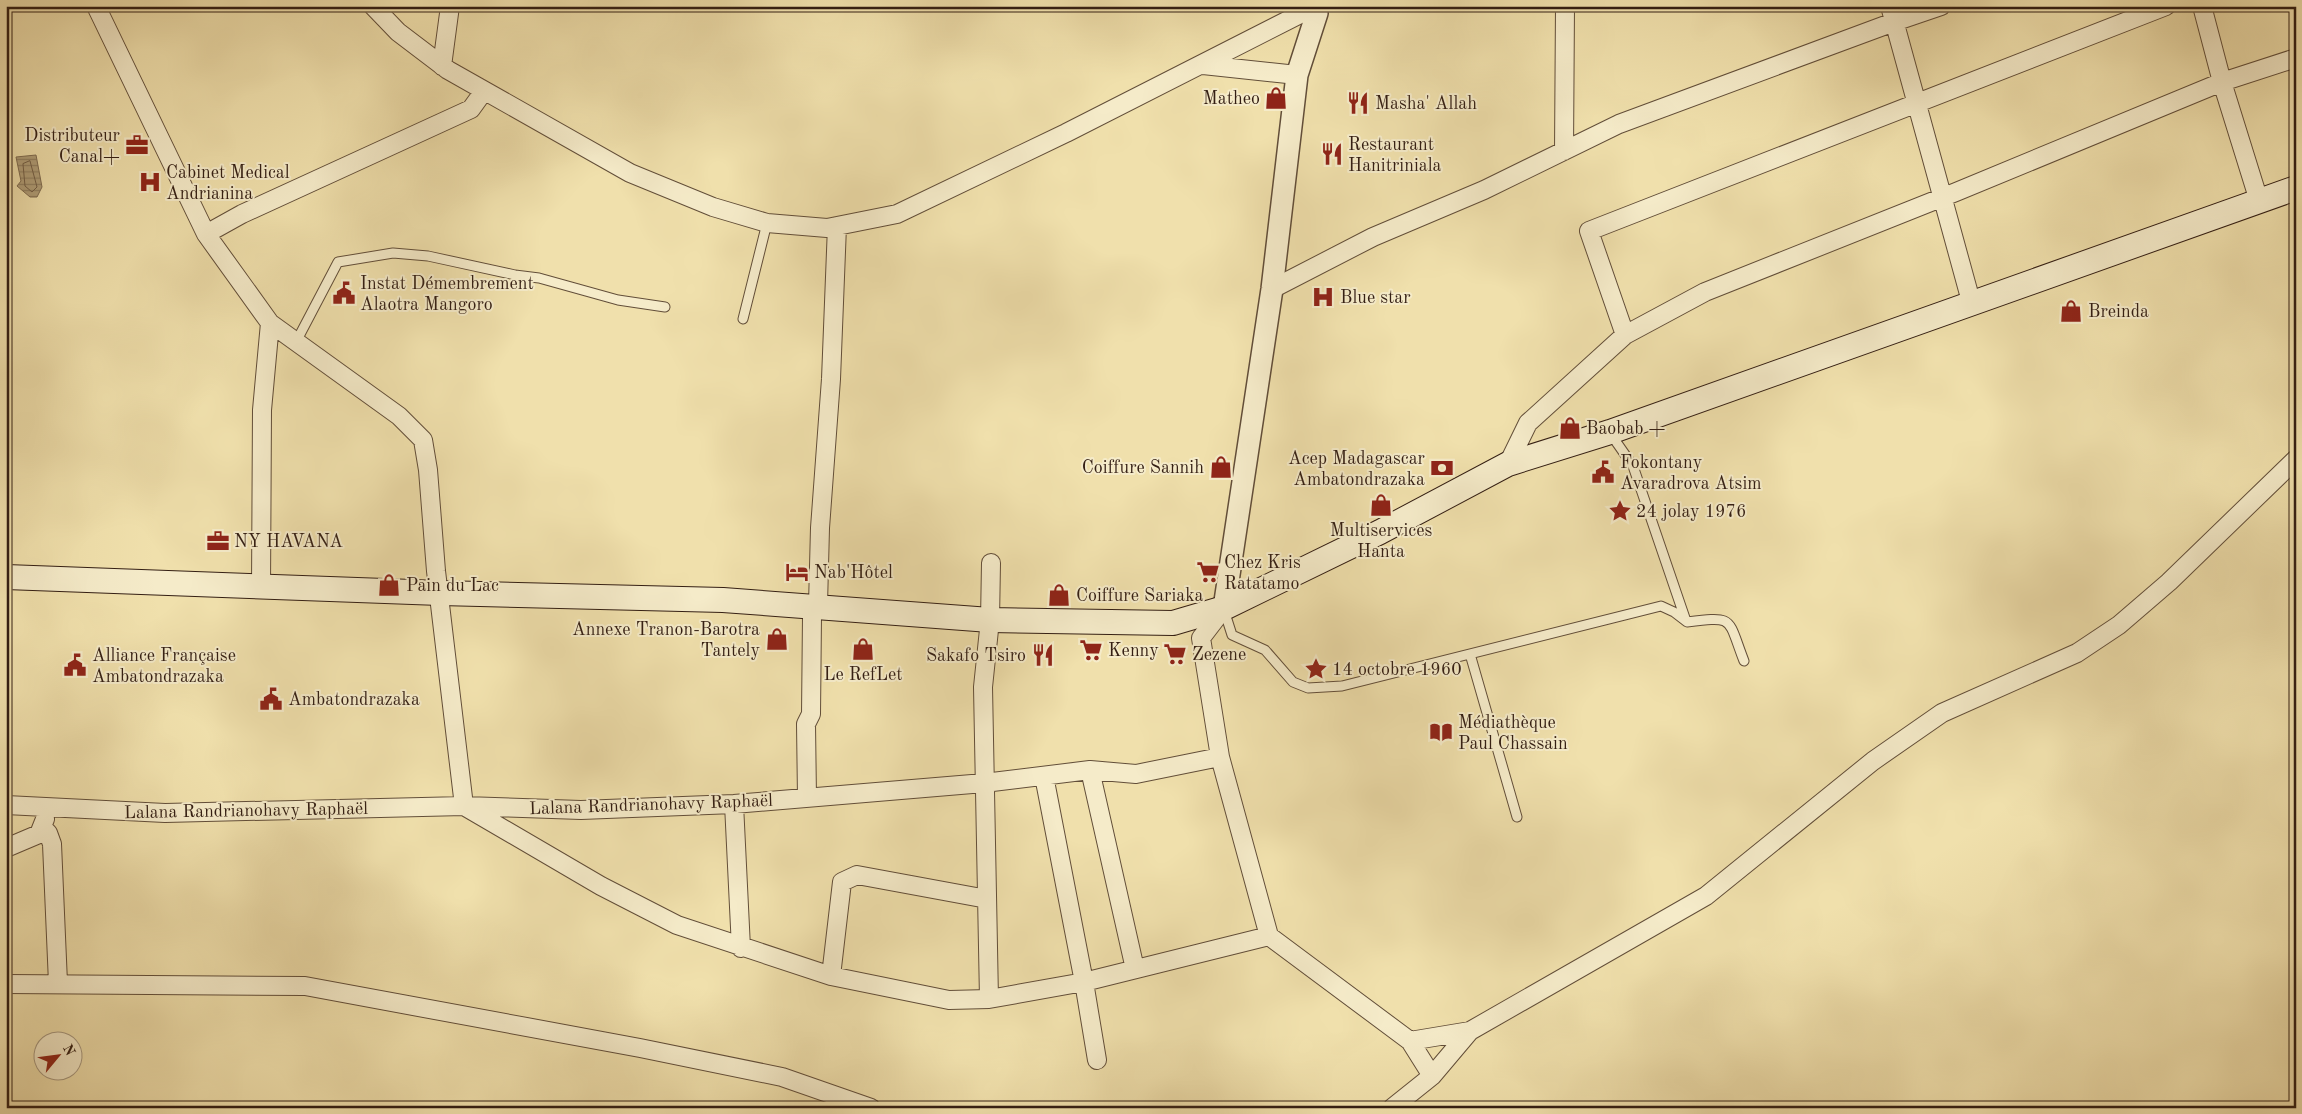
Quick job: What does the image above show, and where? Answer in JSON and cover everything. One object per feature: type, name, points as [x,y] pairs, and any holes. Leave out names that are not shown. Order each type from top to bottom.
[{"type":"main road","points":[[6,577],[440,593],[723,600],[990,620],[1172,623],[1224,608],[1380,532],[1508,464],[1610,432],[1972,305],[2296,188]]},
{"type":"street","points":[[96,6],[206,234],[270,323],[399,416],[423,440],[428,470],[436,571],[464,806],[602,886],[677,926],[831,976],[948,1000],[990,998],[1084,982],[1269,936]]},
{"type":"street","points":[[373,6],[398,32],[442,66],[630,173],[713,207],[767,223],[827,228],[897,214],[1202,66],[1316,8]]},
{"type":"street","points":[[442,66],[450,6]]},
{"type":"street","points":[[1564,151],[1565,6]]},
{"type":"street","points":[[1272,289],[1373,237],[1484,190],[1619,124],[1892,14],[1941,6]]},
{"type":"street","points":[[1625,335],[1589,231],[2166,6]]},
{"type":"street","points":[[2202,6],[2222,82],[2259,201]]},
{"type":"street","points":[[1316,8],[1297,75],[1272,289],[1224,608],[1201,638],[1220,757],[1269,936],[1410,1041],[1432,1076]]},
{"type":"street","points":[[1892,14],[1944,196],[1972,305]]},
{"type":"street","points":[[1508,464],[1528,422],[1625,335],[1705,292],[2222,82],[2296,58]]},
{"type":"street","points":[[1202,66],[1297,75]]},
{"type":"street","points":[[206,234],[242,214],[471,109],[484,91]]},
{"type":"street","points":[[807,798],[806,724],[811,714],[812,616],[818,606],[820,528],[832,379],[836,226]]},
{"type":"street","points":[[261,587],[262,410],[270,323]]},
{"type":"street","points":[[1392,1108],[1432,1076],[1470,1031],[1706,896],[1873,761],[1942,713],[2077,653],[2118,625],[2169,582],[2296,459]]},
{"type":"street","points":[[990,998],[983,687],[990,620],[991,563]]},
{"type":"street","name":"Lalana Randrianohavy Raphaël","points":[[6,806],[165,813],[464,806],[581,810],[734,804],[984,783],[1090,770],[1136,774],[1220,757]]},
{"type":"street","points":[[1090,770],[1135,969]]},
{"type":"street","points":[[1044,776],[1084,982],[1097,1060]]},
{"type":"street","points":[[734,804],[741,948]]},
{"type":"street","points":[[6,848],[39,834],[49,809]]},
{"type":"street","points":[[42,827],[48,834],[52,844],[58,983]]},
{"type":"street","points":[[831,976],[842,882],[857,876],[987,899]]},
{"type":"street","points":[[6,984],[305,986],[640,1048],[782,1077],[871,1108]]},
{"type":"street","points":[[1410,1041],[1470,1031]]},
{"type":"lane","points":[[743,319],[767,223]]},
{"type":"lane","points":[[296,342],[338,262],[393,253],[428,256],[515,275],[539,278],[618,300],[665,307]]},
{"type":"lane","points":[[1610,432],[1633,466],[1686,622]]},
{"type":"lane","points":[[1224,608],[1232,634],[1265,650],[1293,682],[1308,688],[1342,686],[1661,606],[1674,612],[1686,622],[1721,618],[1730,623],[1744,661]]},
{"type":"lane","points":[[1470,654],[1517,818]]},
{"type":"water","points":[[36,155],[42,187],[37,197],[30,197],[17,186],[21,181],[16,157]]},
{"type":"place","name":"Matheo","points":[[1276,98]]},
{"type":"place","name":"Masha' Allah","points":[[1358,103]]},
{"type":"place","name":"Distributeur Canal+","points":[[137,145]]},
{"type":"place","name":"Restaurant Hanitriniala","points":[[1332,154]]},
{"type":"place","name":"Cabinet Medical Andrianina","points":[[150,182]]},
{"type":"place","name":"Instat Démembrement Alaotra Mangoro","points":[[344,293]]},
{"type":"place","name":"Blue star","points":[[1323,297]]},
{"type":"place","name":"Breinda","points":[[2071,311]]},
{"type":"place","name":"Baobab +","points":[[1570,428]]},
{"type":"place","name":"Coiffure Sannih","points":[[1221,467]]},
{"type":"place","name":"Acep Madagascar Ambatondrazaka","points":[[1442,468]]},
{"type":"place","name":"Fokontany Avaradrova Atsim","points":[[1603,472]]},
{"type":"place","name":"Multiservices Hanta","points":[[1381,505]]},
{"type":"place","name":"24 jolay 1976","points":[[1620,511]]},
{"type":"place","name":"NY HAVANA","points":[[218,541]]},
{"type":"place","name":"Nab'Hôtel","points":[[797,572]]},
{"type":"place","name":"Chez Kris Ratatamo","points":[[1208,572]]},
{"type":"place","name":"Pain du Lac","points":[[389,585]]},
{"type":"place","name":"Coiffure Sariaka","points":[[1059,595]]},
{"type":"place","name":"Annexe Tranon-Barotra Tantely","points":[[777,639]]},
{"type":"place","name":"Le RefLet","points":[[863,649]]},
{"type":"place","name":"Kenny","points":[[1091,650]]},
{"type":"place","name":"Zezene","points":[[1175,654]]},
{"type":"place","name":"Sakafo Tsiro","points":[[1043,655]]},
{"type":"place","name":"Alliance Française Ambatondrazaka","points":[[75,665]]},
{"type":"place","name":"14 octobre 1960","points":[[1316,669]]},
{"type":"place","name":"Ambatondrazaka","points":[[271,699]]},
{"type":"place","name":"Médiathèque Paul Chassain","points":[[1441,732]]}]
